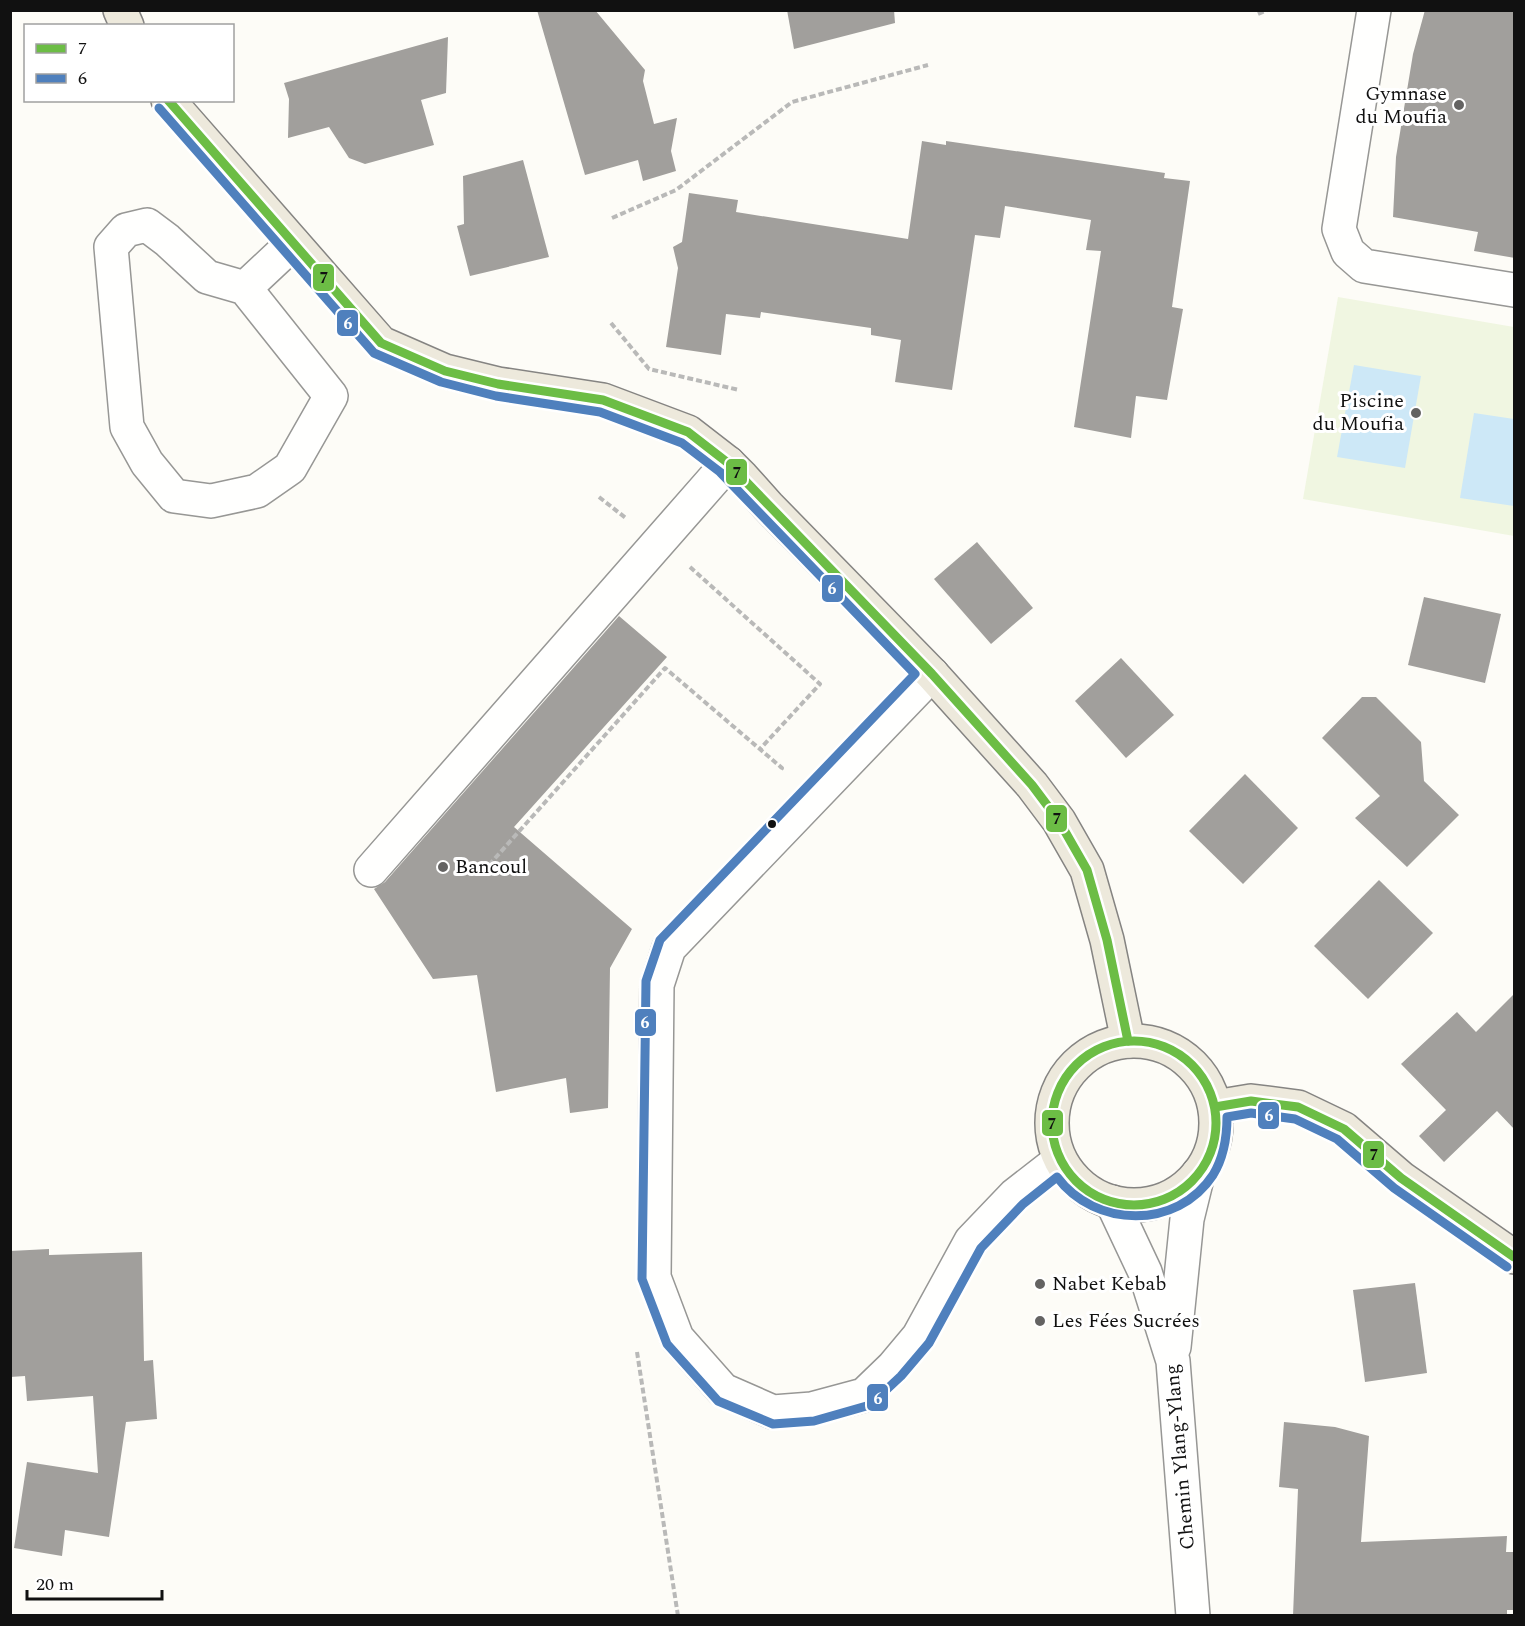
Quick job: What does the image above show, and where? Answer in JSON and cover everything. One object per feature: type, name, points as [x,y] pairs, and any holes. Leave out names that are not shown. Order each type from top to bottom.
[{"type":"main road","points":[[120,10],[126,24]]},
{"type":"main road","points":[[170,102],[381,343],[445,371],[498,384],[603,400],[688,432],[729,464],[932,674],[1032,785],[1059,821],[1087,870],[1107,940],[1128,1041]]},
{"type":"main road","points":[[1128,1041],[1151,1042],[1173,1051],[1193,1065],[1206,1084],[1215,1107],[1216,1130],[1213,1142],[1210,1153],[1198,1174],[1181,1190],[1160,1201],[1136,1205],[1112,1202],[1090,1192],[1073,1179],[1060,1160],[1053,1138],[1052,1116],[1057,1094],[1068,1074],[1084,1058],[1104,1046],[1128,1041]]},
{"type":"main road","points":[[1215,1107],[1251,1101],[1298,1107],[1344,1129],[1401,1178],[1515,1257]]},
{"type":"street","points":[[1374,10],[1339,229],[1348,252],[1364,266],[1515,290]]},
{"type":"street","points":[[147,225],[207,277],[245,288],[331,396],[290,468],[257,490],[212,501],[174,496],[147,463],[128,427],[111,247],[126,230],[147,225]]},
{"type":"street","points":[[245,288],[293,243]]},
{"type":"street","points":[[371,870],[729,464]]},
{"type":"street","points":[[932,674],[669,948],[657,985],[654,1277],[677,1338],[723,1390],[773,1412],[812,1409],[864,1395],[893,1367],[919,1336],[971,1242],[1015,1195],[1060,1160]]},
{"type":"street","points":[[1173,1361],[1187,1219],[1198,1174]]},
{"type":"street","name":"Chemin Ylang-Ylang","points":[[1112,1202],[1145,1272],[1173,1361],[1193,1616]]},
{"type":"path","points":[[1258,14],[1267,10]]},
{"type":"path","points":[[612,218],[676,190],[792,102],[928,65]]},
{"type":"path","points":[[611,323],[649,369],[739,390]]},
{"type":"path","points":[[599,497],[658,544],[674,553],[820,684],[760,750]]},
{"type":"green space","name":"Piscine du Moufia","points":[[1338,297],[1514,327],[1514,536],[1303,499]]},
{"type":"water","points":[[1354,365],[1421,376],[1405,468],[1337,457]]},
{"type":"water","points":[[1474,413],[1514,419],[1514,506],[1460,498]]},
{"type":"building","points":[[537,10],[595,10],[645,70],[643,81],[654,124],[677,118],[671,151],[676,171],[643,181],[638,160],[585,175]]},
{"type":"building","points":[[787,10],[894,10],[895,23],[794,49]]},
{"type":"building","name":"Gymnase du Moufia","points":[[1425,10],[1515,10],[1515,258],[1474,251],[1478,232],[1393,217],[1396,157],[1413,54]]},
{"type":"building","points":[[448,37],[446,93],[421,100],[434,145],[365,164],[349,158],[329,127],[288,138],[289,99],[284,83]]},
{"type":"building","points":[[922,141],[946,145],[946,141],[1165,173],[1164,178],[1190,181],[1172,307],[1183,309],[1167,400],[1136,396],[1131,438],[1074,427],[1101,251],[1086,250],[1091,220],[1005,206],[1000,238],[975,235],[952,390],[895,382],[901,340],[871,335],[871,328],[761,312],[760,318],[726,314],[721,355],[666,347],[678,268],[673,247],[682,242],[689,193],[738,200],[736,212],[908,239]]},
{"type":"building","points":[[523,160],[549,257],[470,276],[457,226],[464,224],[463,176]]},
{"type":"building","points":[[977,542],[1033,608],[991,644],[934,579]]},
{"type":"building","points":[[1424,597],[1501,614],[1485,683],[1408,665]]},
{"type":"building","name":"Bancoul","points":[[619,616],[667,657],[514,827],[632,929],[610,968],[608,1108],[570,1113],[566,1078],[496,1092],[477,975],[433,979],[374,889],[385,882]]},
{"type":"building","points":[[1121,658],[1174,715],[1126,758],[1075,701]]},
{"type":"building","points":[[1362,697],[1376,697],[1421,742],[1424,781],[1459,815],[1407,867],[1355,818],[1380,796],[1322,738]]},
{"type":"building","points":[[1245,774],[1298,828],[1243,884],[1189,831]]},
{"type":"building","points":[[1379,880],[1433,933],[1368,999],[1314,946]]},
{"type":"building","points":[[1515,993],[1515,1130],[1497,1111],[1444,1162],[1419,1136],[1446,1110],[1401,1064],[1457,1012],[1476,1032]]},
{"type":"building","points":[[49,1249],[49,1255],[142,1252],[144,1361],[153,1360],[157,1419],[126,1422],[109,1537],[65,1530],[62,1556],[14,1548],[27,1462],[98,1473],[93,1396],[27,1401],[25,1376],[10,1377],[10,1251]]},
{"type":"building","points":[[1415,1283],[1427,1373],[1365,1382],[1353,1290]]},
{"type":"building","points":[[1284,1422],[1335,1427],[1369,1436],[1361,1542],[1507,1536],[1506,1552],[1515,1552],[1515,1610],[1507,1610],[1507,1616],[1293,1616],[1298,1489],[1279,1487]]},
{"type":"transit line","name":"7","points":[[170,102],[381,343],[445,371],[498,384],[603,400],[688,432],[728,463],[932,674],[1032,785],[1059,821],[1087,870],[1107,940],[1128,1041]]},
{"type":"transit line","name":"6","points":[[159,108],[374,353],[441,382],[496,396],[600,412],[682,443],[720,472],[915,674],[660,940],[646,981],[642,1279],[667,1344],[718,1401],[773,1424],[814,1421],[870,1405],[901,1376],[929,1343],[981,1248],[1023,1204],[1057,1177],[1073,1194],[1092,1206],[1114,1213],[1136,1216],[1158,1213],[1179,1206],[1198,1193],[1217,1168],[1224,1147],[1227,1117],[1251,1113],[1295,1119],[1337,1139],[1394,1188],[1507,1267]]},
{"type":"transit line","name":"7","points":[[1134,1041],[1165,1048],[1192,1065],[1209,1092],[1216,1123],[1209,1154],[1192,1181],[1165,1198],[1134,1205],[1103,1198],[1076,1181],[1059,1154],[1052,1123],[1059,1092],[1076,1065],[1103,1048],[1134,1041]]},
{"type":"transit line","name":"7","points":[[1215,1107],[1251,1101],[1298,1107],[1344,1129],[1401,1178],[1514,1257]]},
{"type":"place","name":"Gymnase du Moufia","points":[[1459,105]]},
{"type":"place","name":"Piscine du Moufia","points":[[1416,413]]},
{"type":"place","name":"Bancoul","points":[[443,867]]},
{"type":"place","name":"Nabet Kebab","points":[[1040,1284]]},
{"type":"place","name":"Les Fées Sucrées","points":[[1040,1321]]}]
